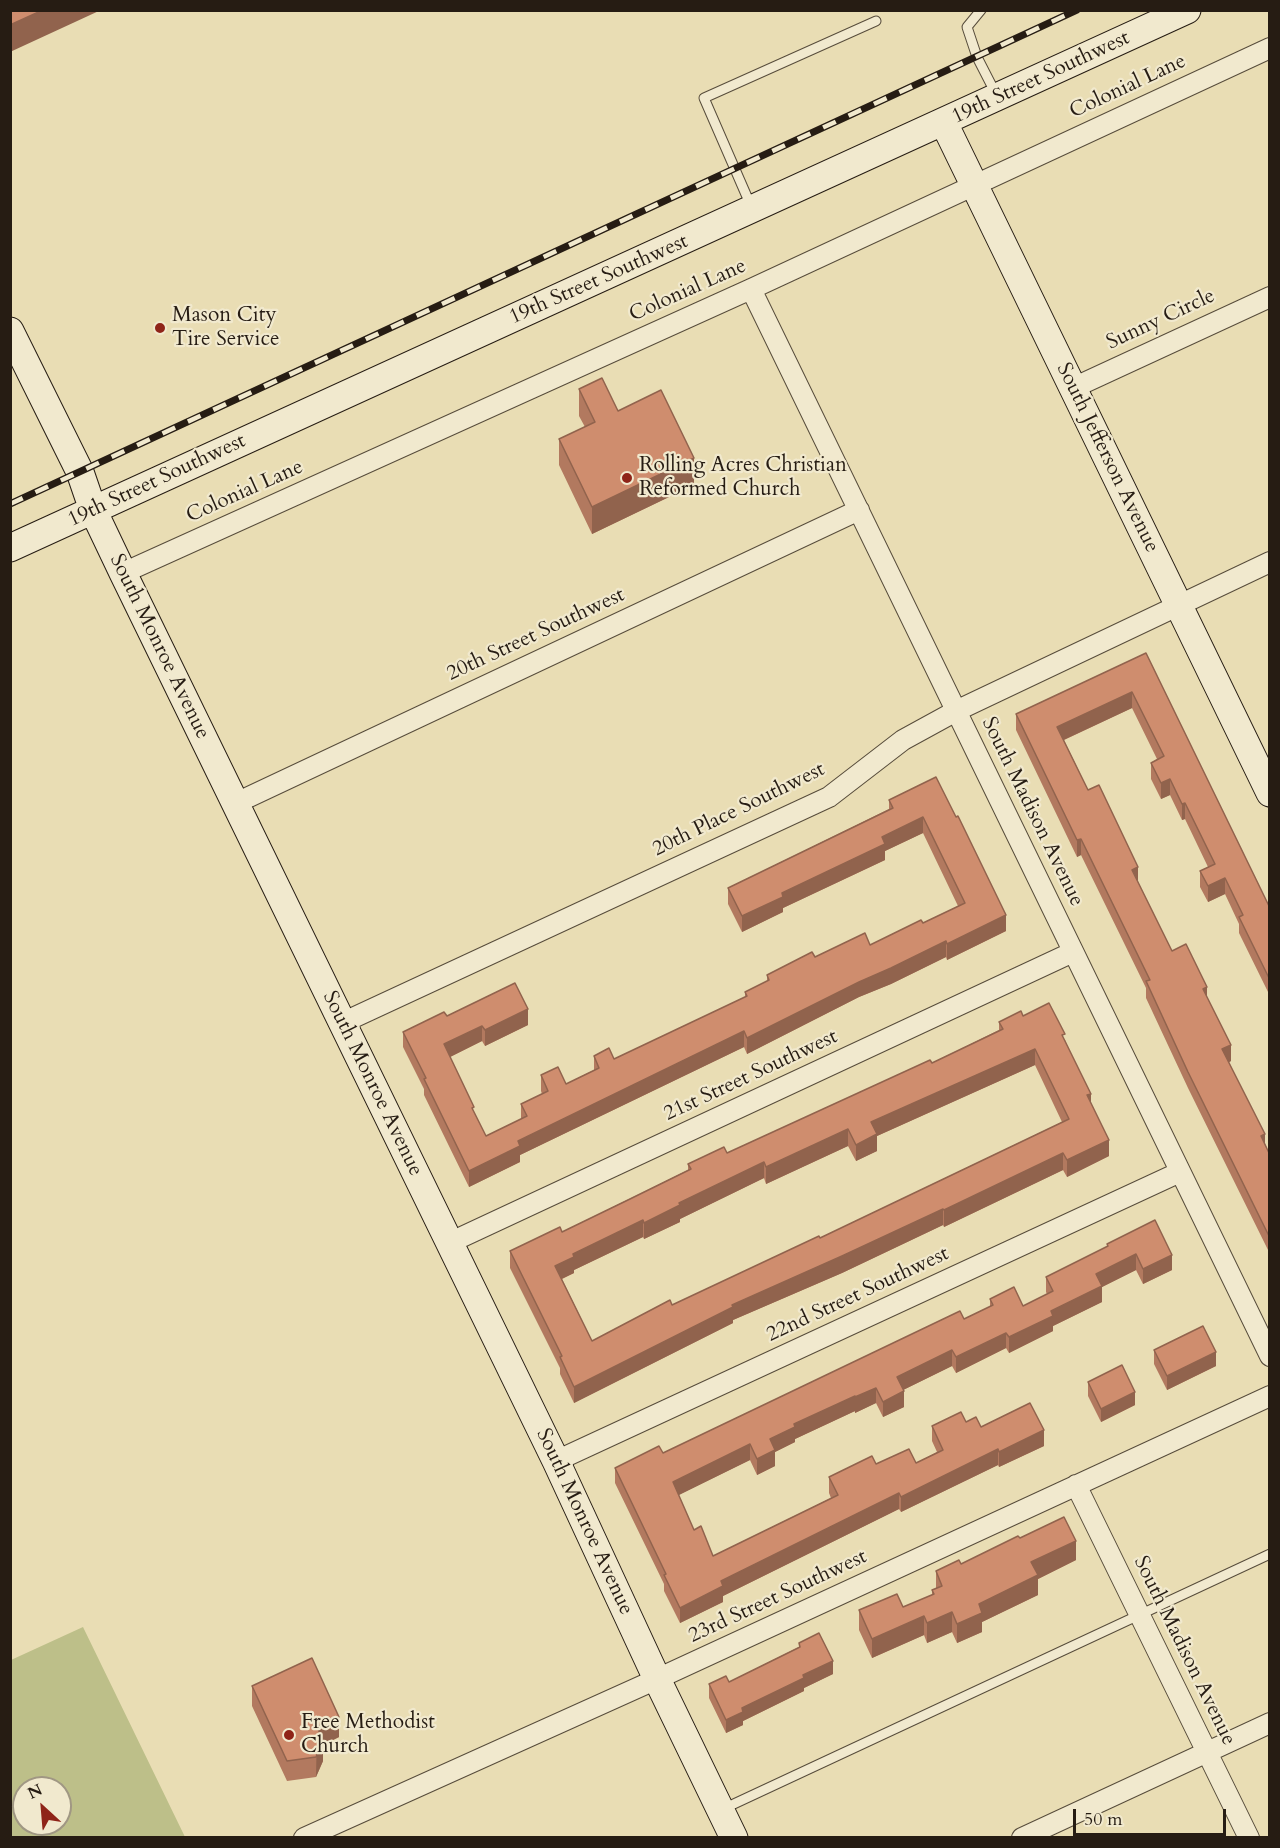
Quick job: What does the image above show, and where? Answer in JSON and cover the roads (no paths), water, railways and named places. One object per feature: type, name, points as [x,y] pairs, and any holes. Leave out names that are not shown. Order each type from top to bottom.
[{"type":"street","name":"19th Street Southwest","points":[[10,548],[1187,10]]},
{"type":"street","name":"Colonial Lane","points":[[123,573],[751,289],[1269,48]]},
{"type":"street","name":"South Jefferson Avenue","points":[[944,123],[1269,793]]},
{"type":"street","name":"South Madison Avenue","points":[[751,289],[1269,1356]]},
{"type":"street","name":"Sunny Circle","points":[[1073,388],[1269,297]]},
{"type":"street","name":"South Monroe Avenue","points":[[13,344],[80,472],[93,510],[123,573],[556,1461],[657,1679],[735,1838]]},
{"type":"street","name":"20th Street Southwest","points":[[234,804],[859,510]]},
{"type":"street","name":"20th Place Southwest","points":[[342,1023],[829,797],[903,740],[956,711],[1269,562]]},
{"type":"street","name":"21st Street Southwest","points":[[449,1243],[1073,952]]},
{"type":"street","name":"22nd Street Southwest","points":[[556,1461],[1180,1173]]},
{"type":"street","name":"23rd Street Southwest","points":[[304,1838],[657,1679],[1269,1396]]},
{"type":"street","name":"South Madison Avenue","points":[[1076,1485],[1249,1838]]},
{"type":"street","points":[[1022,1838],[1269,1723]]},
{"type":"lane","points":[[981,10],[966,27],[977,57],[998,98]]},
{"type":"lane","points":[[753,209],[704,98],[876,21]]},
{"type":"lane","points":[[721,1810],[1269,1554]]},
{"type":"railway","points":[[10,504],[1077,10]]},
{"type":"place","name":"Mason City Tire Service","points":[[160,328]]},
{"type":"place","name":"Rolling Acres Christian Reformed Church","points":[[627,478]]},
{"type":"place","name":"Free Methodist Church","points":[[289,1735]]}]
